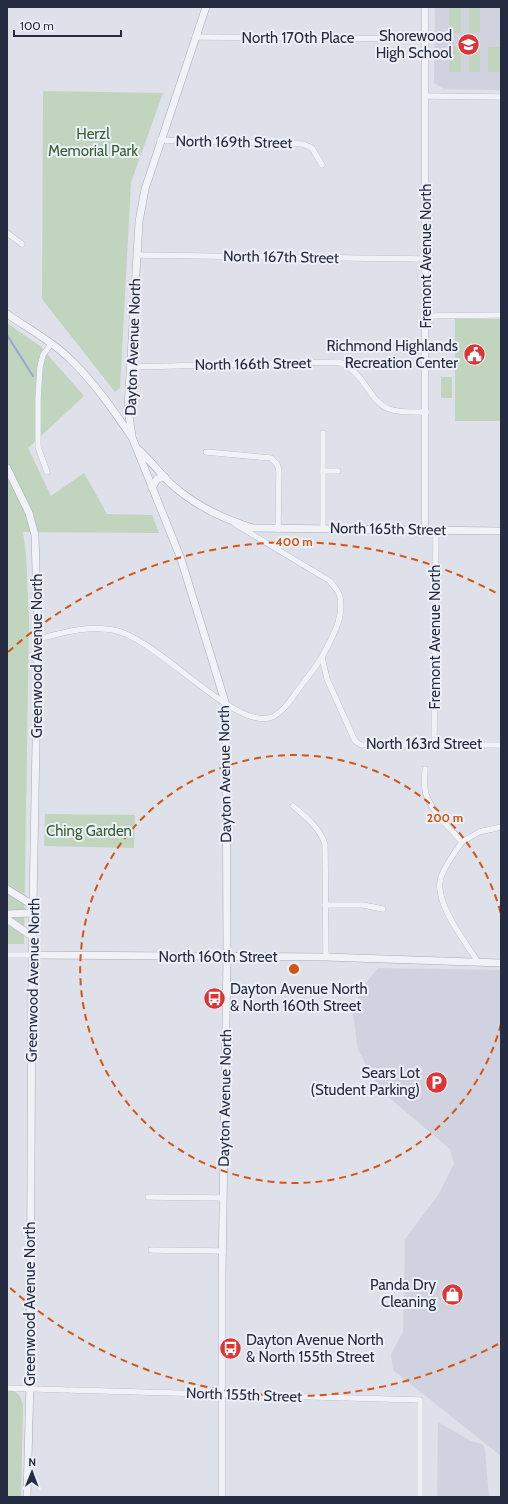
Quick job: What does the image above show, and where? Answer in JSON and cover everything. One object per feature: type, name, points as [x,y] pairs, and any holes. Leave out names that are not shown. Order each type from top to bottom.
[{"type":"street","name":"Dayton Avenue North","points":[[206,7],[160,140],[145,189],[139,222],[128,405],[132,437],[181,559],[226,705],[227,958],[223,1198],[222,1497]]},
{"type":"street","name":"Fremont Avenue North","points":[[425,7],[425,530]]},
{"type":"street","name":"North 170th Place","points":[[195,37],[425,40]]},
{"type":"street","points":[[426,96],[501,97]]},
{"type":"street","name":"North 169th Street","points":[[160,140],[303,144],[312,148],[322,165]]},
{"type":"street","points":[[7,233],[22,244]]},
{"type":"street","name":"North 167th Street","points":[[137,255],[425,259]]},
{"type":"street","points":[[7,314],[51,344],[74,362],[112,408],[132,437]]},
{"type":"street","points":[[426,316],[501,315]]},
{"type":"street","points":[[47,472],[38,446],[38,398],[40,367],[43,355],[51,344]]},
{"type":"street","name":"North 166th Street","points":[[131,367],[338,362],[347,365],[355,372],[381,404],[388,408],[399,411],[426,412]]},
{"type":"street","points":[[112,408],[121,410],[128,405]]},
{"type":"street","points":[[323,433],[323,528]]},
{"type":"street","name":"North 165th Street","points":[[138,449],[165,477],[195,502],[229,521],[253,528],[501,531]]},
{"type":"street","points":[[206,452],[272,458],[277,464],[279,471],[278,529]]},
{"type":"street","name":"Greenwood Avenue North","points":[[7,468],[29,513],[36,536],[38,639],[34,910],[32,937],[30,1389],[27,1497]]},
{"type":"street","points":[[323,471],[338,471]]},
{"type":"street","points":[[152,488],[157,479],[165,477]]},
{"type":"street","points":[[38,639],[73,630],[114,630],[153,649],[226,705],[261,718],[271,717],[281,712],[322,657],[338,626],[340,596],[330,581],[229,521]]},
{"type":"street","name":"Fremont Avenue North","points":[[434,744],[436,530]]},
{"type":"street","name":"North 163rd Street","points":[[322,657],[327,679],[355,741],[361,745],[501,745]]},
{"type":"street","points":[[425,769],[427,797],[431,806],[462,842]]},
{"type":"street","points":[[293,806],[315,825],[321,833],[325,844],[326,957]]},
{"type":"street","points":[[478,962],[442,902],[440,891],[441,878],[448,862],[462,842],[479,832],[501,827]]},
{"type":"street","points":[[7,889],[34,910]]},
{"type":"street","points":[[325,905],[363,905],[383,909]]},
{"type":"street","points":[[7,914],[34,910]]},
{"type":"street","points":[[7,919],[32,937]]},
{"type":"street","name":"North 160th Street","points":[[7,955],[227,958],[326,957],[501,963]]},
{"type":"street","points":[[148,1197],[223,1198]]},
{"type":"street","points":[[152,1250],[223,1251]]},
{"type":"street","name":"North 155th Street","points":[[7,1388],[420,1400],[420,1497]]},
{"type":"shaded area","name":"Shorewood High School","points":[[435,7],[501,7],[501,90],[444,89],[434,83]]},
{"type":"shaded area","points":[[378,968],[501,970],[501,1456],[393,1370],[391,1354],[403,1332],[405,1239],[438,1195],[454,1164],[450,1149],[387,1096],[376,1082],[358,1050],[353,1014],[361,989]]},
{"type":"shaded area","points":[[438,1422],[471,1441],[482,1444],[485,1449],[489,1497],[437,1497]]},
{"type":"green space","points":[[449,8],[461,8],[461,33],[449,33]]},
{"type":"green space","points":[[469,8],[480,8],[480,33],[469,33]]},
{"type":"green space","points":[[449,47],[461,47],[461,72],[449,72]]},
{"type":"green space","points":[[469,47],[480,47],[480,72],[469,72]]},
{"type":"green space","points":[[488,47],[500,47],[500,72],[488,72]]},
{"type":"green space","name":"Herzl Memorial Park","points":[[43,91],[163,93],[131,182],[120,388],[115,392],[42,299]]},
{"type":"green space","points":[[455,319],[501,319],[501,421],[455,421]]},
{"type":"green space","points":[[7,323],[40,346],[84,396],[28,448],[51,496],[84,473],[107,514],[152,515],[159,533],[23,532],[26,554],[29,618],[24,944],[7,944]]},
{"type":"green space","points":[[441,377],[452,377],[452,398],[441,398]]},
{"type":"green space","name":"Ching Garden","points":[[45,814],[135,815],[134,848],[44,846]]},
{"type":"green space","points":[[7,1390],[18,1394],[23,1405],[21,1497],[7,1497]]},
{"type":"waterway","points":[[7,335],[33,376]]},
{"type":"place","name":"Shorewood High School","points":[[468,45]]},
{"type":"place","name":"Richmond Highlands Recreation Center","points":[[474,355]]},
{"type":"place","name":"Dayton Avenue North & North 160th Street","points":[[214,998]]},
{"type":"place","name":"Sears Lot (Student Parking)","points":[[436,1082]]},
{"type":"place","name":"Panda Dry Cleaning","points":[[452,1294]]},
{"type":"place","name":"Dayton Avenue North & North 155th Street","points":[[231,1349]]}]
